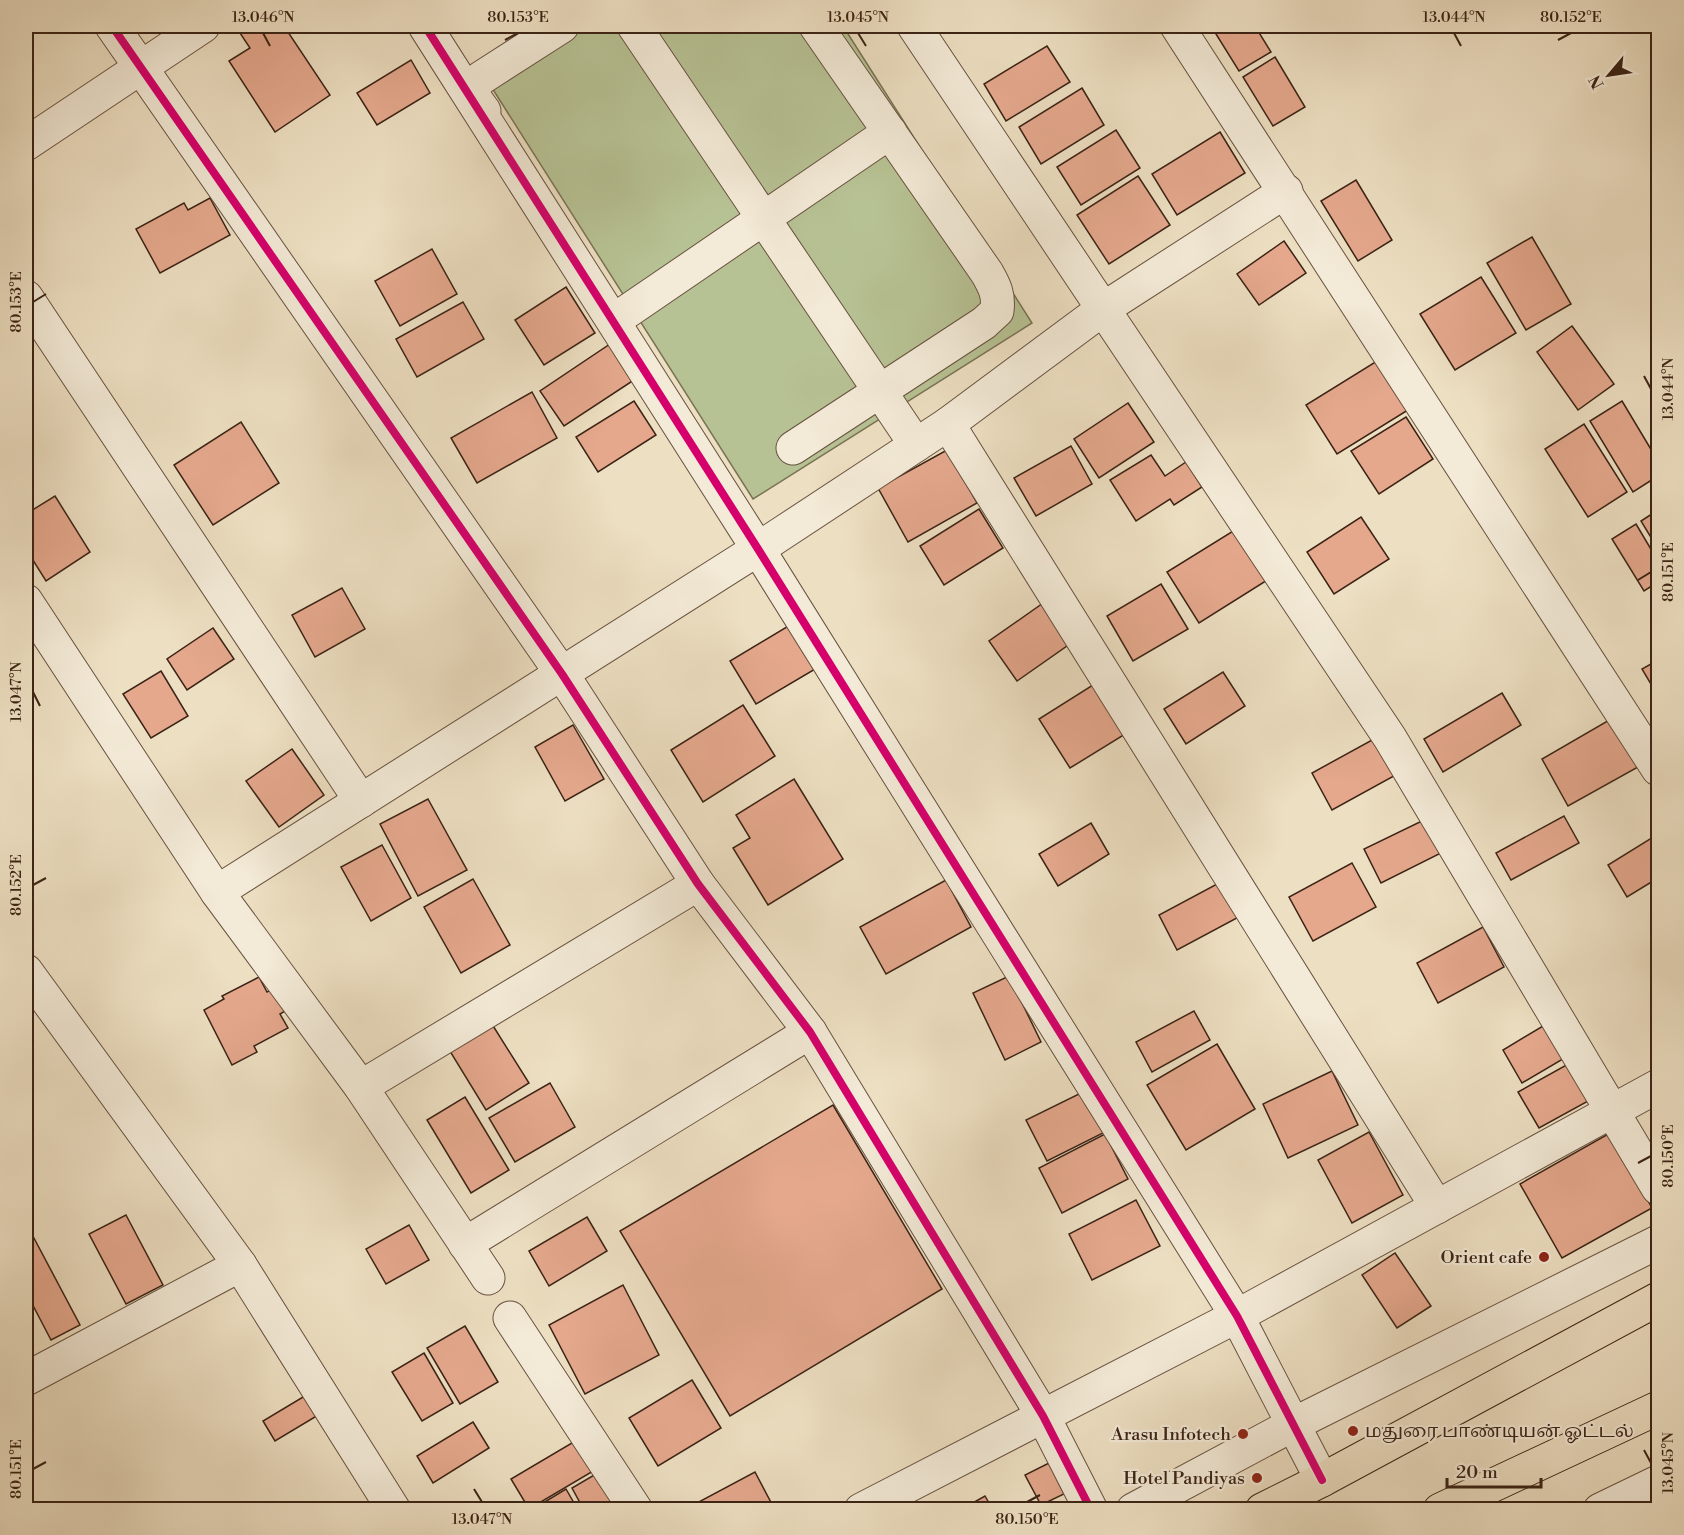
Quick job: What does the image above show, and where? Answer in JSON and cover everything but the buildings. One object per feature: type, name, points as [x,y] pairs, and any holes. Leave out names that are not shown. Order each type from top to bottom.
[{"type":"highway","points":[[1262,1509],[1322,1480],[1659,1299]]},
{"type":"highway","points":[[1440,1509],[1659,1408]]},
{"type":"street","points":[[112,26],[562,674],[698,884],[810,1032],[1043,1416],[1091,1509]]},
{"type":"street","points":[[26,144],[203,26]]},
{"type":"street","points":[[425,26],[758,549],[1237,1316],[1322,1480]]},
{"type":"street","points":[[562,26],[481,78],[474,86],[473,92],[721,471]]},
{"type":"street","points":[[634,26],[916,445]]},
{"type":"street","points":[[793,448],[984,323],[997,311],[999,299],[996,288],[987,273],[816,26]]},
{"type":"street","points":[[914,26],[1390,738],[1659,1188]]},
{"type":"street","points":[[1177,26],[1659,769]]},
{"type":"street","points":[[619,317],[890,132]]},
{"type":"street","points":[[217,892],[758,549],[948,424],[1103,309],[1286,191]]},
{"type":"street","points":[[26,297],[361,801]]},
{"type":"street","points":[[948,424],[1437,1207]]},
{"type":"street","points":[[26,601],[217,892],[361,1087],[488,1278]]},
{"type":"street","points":[[361,1087],[698,884]]},
{"type":"street","points":[[26,971],[240,1265],[394,1509]]},
{"type":"street","points":[[465,1244],[810,1032]]},
{"type":"street","points":[[861,1509],[1237,1316],[1659,1086]]},
{"type":"street","points":[[1133,1509],[1294,1424],[1659,1242]]},
{"type":"street","points":[[26,1380],[240,1265]]},
{"type":"street","points":[[510,1318],[636,1509]]},
{"type":"street","points":[[1600,1509],[1659,1482]]},
{"type":"green space","points":[[574,26],[843,26],[1032,323],[753,499],[487,80]]},
{"type":"cycle path","points":[[112,26],[562,674],[698,884],[810,1032],[1043,1416],[1091,1510]]},
{"type":"cycle path","points":[[425,26],[758,549],[1237,1316],[1322,1480]]},
{"type":"place","name":"Orient cafe","points":[[1544,1257]]},
{"type":"place","name":"மதுரை பாண்டியன் ஓட்டல்","points":[[1353,1431]]},
{"type":"place","name":"Arasu Infotech","points":[[1243,1434]]},
{"type":"place","name":"Hotel Pandiyas","points":[[1257,1478]]}]
